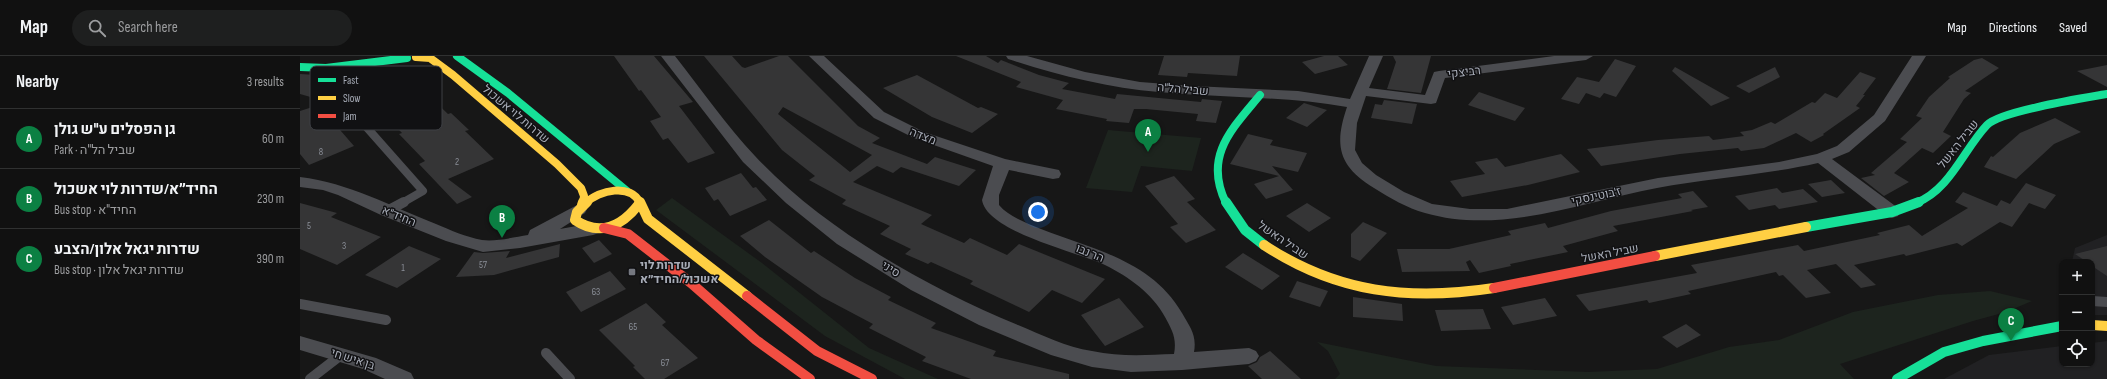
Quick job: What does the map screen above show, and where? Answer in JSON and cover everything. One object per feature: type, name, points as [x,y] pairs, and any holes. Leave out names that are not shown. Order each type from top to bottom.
[{"type":"main road","points":[[343,66],[378,56]]},
{"type":"main road","name":"שדרות לוי אשכול","points":[[397,56],[430,58],[441,66]]},
{"type":"main road","name":"שדרות לוי אשכול","points":[[458,56],[508,93],[628,191],[635,194],[639,198],[639,204]]},
{"type":"main road","points":[[343,66],[414,57]]},
{"type":"main road","points":[[300,67],[310,67]]},
{"type":"main road","name":"שדרות לוי אשכול","points":[[442,67],[557,164],[581,188],[584,196],[575,220],[578,225],[628,234],[691,283],[756,340],[810,379]]},
{"type":"main road","name":"שביל האשל","points":[[1260,95],[1224,141],[1216,163],[1219,184],[1230,209],[1245,230],[1270,250],[1301,268],[1349,284],[1399,293],[1450,294],[1504,287],[1723,242],[1892,212],[1926,199],[1958,167],[1988,124],[2021,111],[2107,94]]},
{"type":"main road","points":[[580,207],[602,194],[628,191]]},
{"type":"main road","points":[[599,228],[624,221],[631,215],[639,204],[648,219],[817,351],[872,379]]},
{"type":"main road","points":[[2095,325],[2107,326]]},
{"type":"main road","points":[[1897,379],[1944,352],[1983,341],[2059,327]]},
{"type":"street","name":"סיני","points":[[668,56],[749,159],[792,200],[843,240],[917,285],[986,320],[1058,350],[1092,359],[1131,364],[1182,362],[1250,356]]},
{"type":"street","name":"מצדה","points":[[816,56],[879,115],[918,135],[1001,163],[1053,174]]},
{"type":"street","name":"שביל הל\"ה","points":[[1013,56],[1050,68],[1157,88],[1260,95],[1357,97]]},
{"type":"street","name":"ז'בוטינסקי","points":[[1376,56],[1357,97],[1349,123],[1347,150],[1356,166],[1370,179],[1398,196],[1429,209],[1463,214],[1507,215],[1658,183],[1779,168],[1821,158],[1843,149],[1880,118],[1919,56]]},
{"type":"street","name":"רביצקי","points":[[1357,97],[1431,100],[1439,75],[1586,56]]},
{"type":"street","points":[[1821,158],[1892,212]]},
{"type":"street","name":"הר נבו","points":[[1001,163],[1002,169],[990,198],[991,208],[999,216],[1015,225],[1101,256],[1131,272],[1159,294],[1172,312],[1185,337],[1182,362]]},
{"type":"street","name":"החיד\"א","points":[[300,182],[326,186],[344,191],[386,211],[468,243],[483,246],[500,245],[599,228]]},
{"type":"street","name":"החיד\"א","points":[[500,245],[541,232],[580,207]]},
{"type":"street","name":"בן איש חי","points":[[300,343],[369,363],[404,379]]},
{"type":"lane","points":[[368,130],[423,191],[386,211]]},
{"type":"lane","points":[[2095,301],[2107,302]]},
{"type":"lane","points":[[300,304],[386,320]]},
{"type":"lane","points":[[546,353],[570,379]]},
{"type":"lane","points":[[310,379],[341,355]]},
{"type":"shaded area","points":[[1108,130],[1201,138],[1192,171],[1141,166],[1132,192],[1086,188]]},
{"type":"shaded area","points":[[672,198],[762,263],[869,348],[938,379],[905,379],[825,336],[656,210]]},
{"type":"shaded area","points":[[2107,235],[2107,315],[2095,315],[2095,259],[2073,259],[2075,248]]},
{"type":"shaded area","points":[[1990,291],[2032,301],[2006,312],[1973,321],[1840,364],[1854,379],[1335,379],[1340,374],[1328,351],[1317,342],[1436,366],[1588,372],[1657,369],[1729,347],[1779,340],[1853,312],[1938,295]]},
{"type":"shaded area","points":[[2107,341],[2107,379],[1944,379],[1989,355],[2059,346],[2059,367],[2095,367],[2095,343]]},
{"type":"building","points":[[614,56],[654,56],[693,102],[679,106],[715,153],[688,163],[668,138],[663,140],[650,121],[661,117],[641,90],[639,91]]},
{"type":"building","points":[[704,56],[732,56],[742,67],[745,68],[779,56],[788,56],[858,126],[880,138],[872,143],[927,164],[935,157],[976,170],[959,186],[901,167],[893,173],[877,166],[853,182],[932,215],[921,224],[964,243],[970,238],[1007,255],[1019,244],[1105,279],[1082,303],[1052,290],[1029,312],[970,284],[973,281],[931,262],[928,264],[905,254],[911,249],[880,234],[890,226],[842,204],[846,200],[809,180],[815,176],[782,150]],"holes":[[[783,107],[872,155],[850,172],[778,114]]]},
{"type":"building","points":[[956,56],[986,56],[998,63],[1001,60],[1039,75],[1069,83],[1062,89],[1115,99],[1117,94],[1201,102],[1202,99],[1222,101],[1216,123],[1196,121],[1198,114],[1146,109],[1134,109],[1129,123],[1106,121],[1107,119],[1056,109],[1063,100],[1016,87],[1021,82]]},
{"type":"building","points":[[1164,56],[1240,56],[1237,76],[1188,73],[1187,77],[1158,75]]},
{"type":"building","points":[[1324,56],[1338,56],[1348,65],[1315,74],[1302,62]]},
{"type":"building","points":[[1393,56],[1431,56],[1421,93],[1387,89],[1396,62]]},
{"type":"building","points":[[1982,58],[1999,68],[1965,91],[1971,93],[1964,99],[1943,132],[1951,136],[1933,153],[1922,148],[1894,173],[1909,182],[1884,196],[1861,178],[1875,175],[1871,173],[1907,142],[1900,139],[1922,118],[1916,116],[1929,97],[1950,78],[1948,77],[1974,60]]},
{"type":"building","points":[[1615,59],[1636,66],[1616,97],[1604,93],[1600,98],[1586,93],[1579,104],[1561,99],[1577,77],[1599,82]]},
{"type":"building","points":[[2107,65],[2107,87],[2077,71]]},
{"type":"building","points":[[1675,67],[1730,98],[1711,106],[1672,71]]},
{"type":"building","points":[[1775,67],[1780,77],[1749,93],[1736,86]]},
{"type":"building","points":[[1860,72],[1876,78],[1856,106],[1860,108],[1823,134],[1824,135],[1811,142],[1796,133],[1764,148],[1741,151],[1738,148],[1680,154],[1601,166],[1587,149],[1658,140],[1709,136],[1713,140],[1744,136],[1740,132],[1752,130],[1771,122],[1775,124],[1812,102],[1815,103],[1825,93],[1837,98]]},
{"type":"building","points":[[300,74],[310,75],[310,97],[300,94]]},
{"type":"building","points":[[917,75],[978,108],[981,107],[998,114],[972,133],[932,117],[883,88]]},
{"type":"building","points":[[1479,92],[1525,108],[1515,121],[1468,105]]},
{"type":"building","points":[[1384,100],[1417,104],[1412,124],[1371,118],[1375,104],[1382,105]]},
{"type":"building","points":[[1304,103],[1327,110],[1307,127],[1286,118]]},
{"type":"building","points":[[310,108],[310,130],[340,130],[354,146],[309,165],[300,154],[300,111]]},
{"type":"building","points":[[442,108],[448,114],[451,113],[469,130],[465,131],[494,159],[448,179],[472,197],[457,204],[419,164],[425,161],[399,134],[402,133],[399,130],[442,130]]},
{"type":"building","points":[[2055,118],[2081,132],[2054,144],[2016,179],[1984,167],[1991,156],[1993,157],[2020,133]]},
{"type":"building","points":[[1248,134],[1273,140],[1270,145],[1307,153],[1298,172],[1272,166],[1293,190],[1266,199],[1254,184],[1279,176],[1230,164]]},
{"type":"building","points":[[1561,154],[1580,172],[1528,185],[1462,197],[1450,181],[1485,174],[1475,162],[1497,158],[1505,167]]},
{"type":"building","points":[[741,173],[753,188],[756,187],[767,200],[730,216],[718,199],[714,201],[705,188]]},
{"type":"building","points":[[1174,176],[1195,199],[1187,202],[1216,230],[1186,243],[1170,227],[1178,224],[1145,186]]},
{"type":"building","points":[[1831,180],[1845,193],[1822,197],[1808,184]]},
{"type":"building","points":[[2026,183],[2056,195],[2045,209],[2029,203],[2012,227],[2000,222],[1962,246],[1957,243],[1906,256],[1904,254],[1854,265],[1876,285],[1861,288],[1836,264],[1807,270],[1831,293],[1806,298],[1783,275],[1779,276],[1776,272],[1688,291],[1691,294],[1649,303],[1647,300],[1589,311],[1576,295],[1697,273],[1691,265],[1798,245],[1804,251],[1880,235],[1877,233],[1909,225],[1922,236],[1968,208],[1955,202],[1963,192],[1997,206],[2001,200],[2010,204]]},
{"type":"building","points":[[1777,188],[1782,193],[1803,189],[1818,202],[1779,209],[1775,205],[1749,210],[1735,196]]},
{"type":"building","points":[[1693,191],[1708,207],[1613,226],[1618,231],[1563,246],[1568,252],[1510,264],[1511,266],[1479,273],[1470,260],[1466,262],[1470,271],[1402,272],[1397,249],[1449,249],[1511,235],[1508,231],[1545,223],[1548,228],[1611,211],[1682,198],[1678,194]]},
{"type":"building","points":[[300,203],[337,213],[331,217],[381,237],[337,265],[300,249]]},
{"type":"building","points":[[1307,203],[1331,218],[1309,232],[1286,216]]},
{"type":"building","points":[[769,220],[811,253],[814,251],[855,278],[891,297],[888,300],[936,323],[931,328],[996,351],[993,356],[1069,374],[1069,379],[971,379],[922,361],[926,357],[869,328],[873,324],[822,297],[765,257],[740,236]]},
{"type":"building","points":[[1363,222],[1387,233],[1360,261],[1351,257],[1351,234]]},
{"type":"building","points":[[599,240],[612,254],[594,263],[582,248]]},
{"type":"building","points":[[560,244],[559,257],[494,275],[456,277],[474,252],[483,253],[510,251],[506,258]]},
{"type":"building","points":[[409,246],[441,259],[397,288],[365,275]]},
{"type":"building","points":[[2107,246],[2107,276],[2095,268],[2095,259],[2082,259],[2075,254]]},
{"type":"building","points":[[1243,253],[1280,276],[1262,290],[1225,267]]},
{"type":"building","points":[[610,271],[626,289],[581,312],[566,292]]},
{"type":"building","points":[[1297,281],[1328,291],[1320,307],[1289,297]]},
{"type":"building","points":[[1353,297],[1402,304],[1403,321],[1353,317]]},
{"type":"building","points":[[1119,298],[1144,327],[1105,346],[1081,315]]},
{"type":"building","points":[[1545,298],[1557,316],[1513,325],[1501,307]]},
{"type":"building","points":[[646,303],[666,322],[662,325],[698,358],[664,379],[645,379],[633,367],[635,366],[599,330]]},
{"type":"building","points":[[1483,309],[1491,329],[1441,331],[1435,310]]},
{"type":"building","points":[[1686,324],[1701,335],[1677,348],[1662,337]]},
{"type":"building","points":[[1270,351],[1301,379],[1262,379],[1248,366],[1257,362],[1260,357]]},
{"type":"traffic: fast","points":[[457,56],[508,93],[627,191]]},
{"type":"traffic: fast","points":[[342,66],[407,58]]},
{"type":"traffic: fast","points":[[300,67],[310,67]]},
{"type":"traffic: fast","points":[[1806,227],[1892,212],[1926,199],[1958,167],[1988,124],[2021,111],[2107,94]]},
{"type":"traffic: fast","points":[[1260,95],[1236,123],[1224,141],[1219,152],[1218,176],[1225,200],[1237,221],[1247,232],[1264,245]]},
{"type":"traffic: fast","points":[[1897,379],[1944,352],[1983,341],[2059,327]]},
{"type":"traffic: slow","points":[[416,57],[430,58],[441,66]]},
{"type":"traffic: slow","points":[[442,67],[557,164],[581,188],[584,196],[582,205]]},
{"type":"traffic: slow","points":[[639,204],[626,218],[610,227],[601,229],[592,228],[583,226],[575,220],[577,212],[590,199],[609,191],[628,191],[637,196],[648,219],[747,296]]},
{"type":"traffic: slow","points":[[1655,256],[1806,227]]},
{"type":"traffic: slow","points":[[1264,245],[1284,258],[1306,269],[1352,285],[1376,290],[1400,293],[1449,294],[1466,293],[1494,288]]},
{"type":"traffic: slow","points":[[2095,325],[2107,326]]},
{"type":"traffic: jam","points":[[604,228],[628,234],[691,283],[756,340],[810,379]]},
{"type":"traffic: jam","points":[[1494,288],[1655,256]]},
{"type":"traffic: jam","points":[[747,296],[817,351],[872,379]]},
{"type":"place","name":"גן הפסלים ע\"ש גולן","points":[[1148,152]]},
{"type":"place","name":"החיד״א/שדרות לוי אשכול","points":[[502,238]]},
{"type":"place","name":"שדרות לוי אשכול/החיד״א","points":[[632,272]]},
{"type":"place","name":"שדרות יגאל אלון/הצבע","points":[[2011,341]]}]
